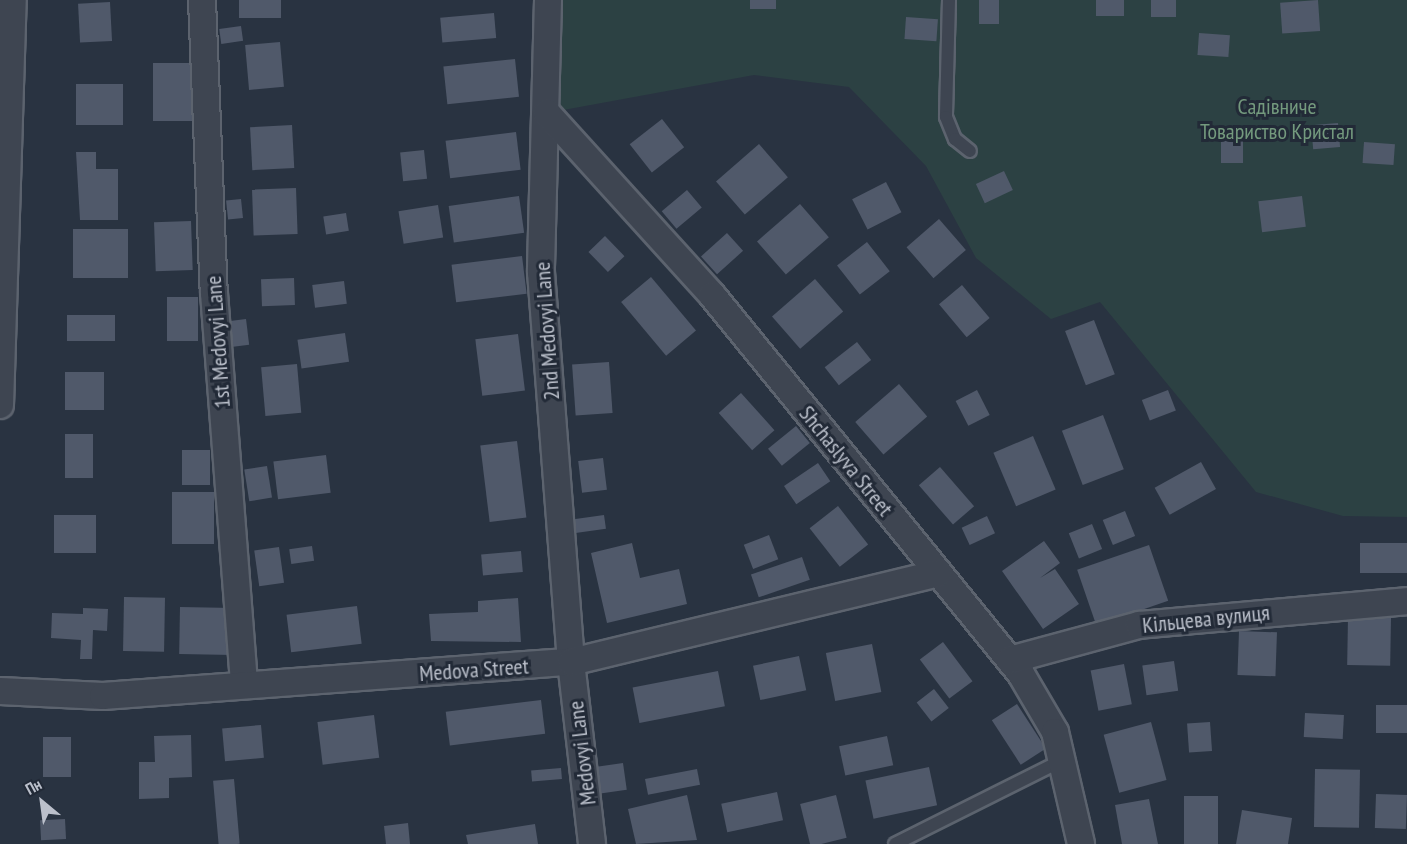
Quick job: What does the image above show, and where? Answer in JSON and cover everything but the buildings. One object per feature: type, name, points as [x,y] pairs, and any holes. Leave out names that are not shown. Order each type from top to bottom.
[{"type":"street","points":[[0,405],[12,0]]},
{"type":"street","name":"1st Medovyi Lane","points":[[202,0],[214,293],[244,684]]},
{"type":"street","name":"2nd Medovyi Lane","points":[[548,0],[547,113],[541,272],[571,662]]},
{"type":"street","name":"Shchaslyva Street","points":[[547,113],[712,295],[1010,660],[1055,732],[1081,844]]},
{"type":"street","name":"Medova Street","points":[[0,691],[103,696],[571,662],[938,573]]},
{"type":"street","name":"Кільцева вулиця","points":[[1010,660],[1139,625],[1407,601]]},
{"type":"street","name":"Medovyi Lane","points":[[571,662],[592,844]]},
{"type":"lane","points":[[949,0],[946,117],[955,139],[970,151]]},
{"type":"lane","points":[[895,844],[1063,760]]},
{"type":"green space","name":"Садівниче Товариство Кристал","points":[[554,0],[1407,0],[1407,517],[1343,516],[1256,492],[1100,302],[1051,319],[976,258],[926,166],[849,87],[754,75],[547,113]]}]
